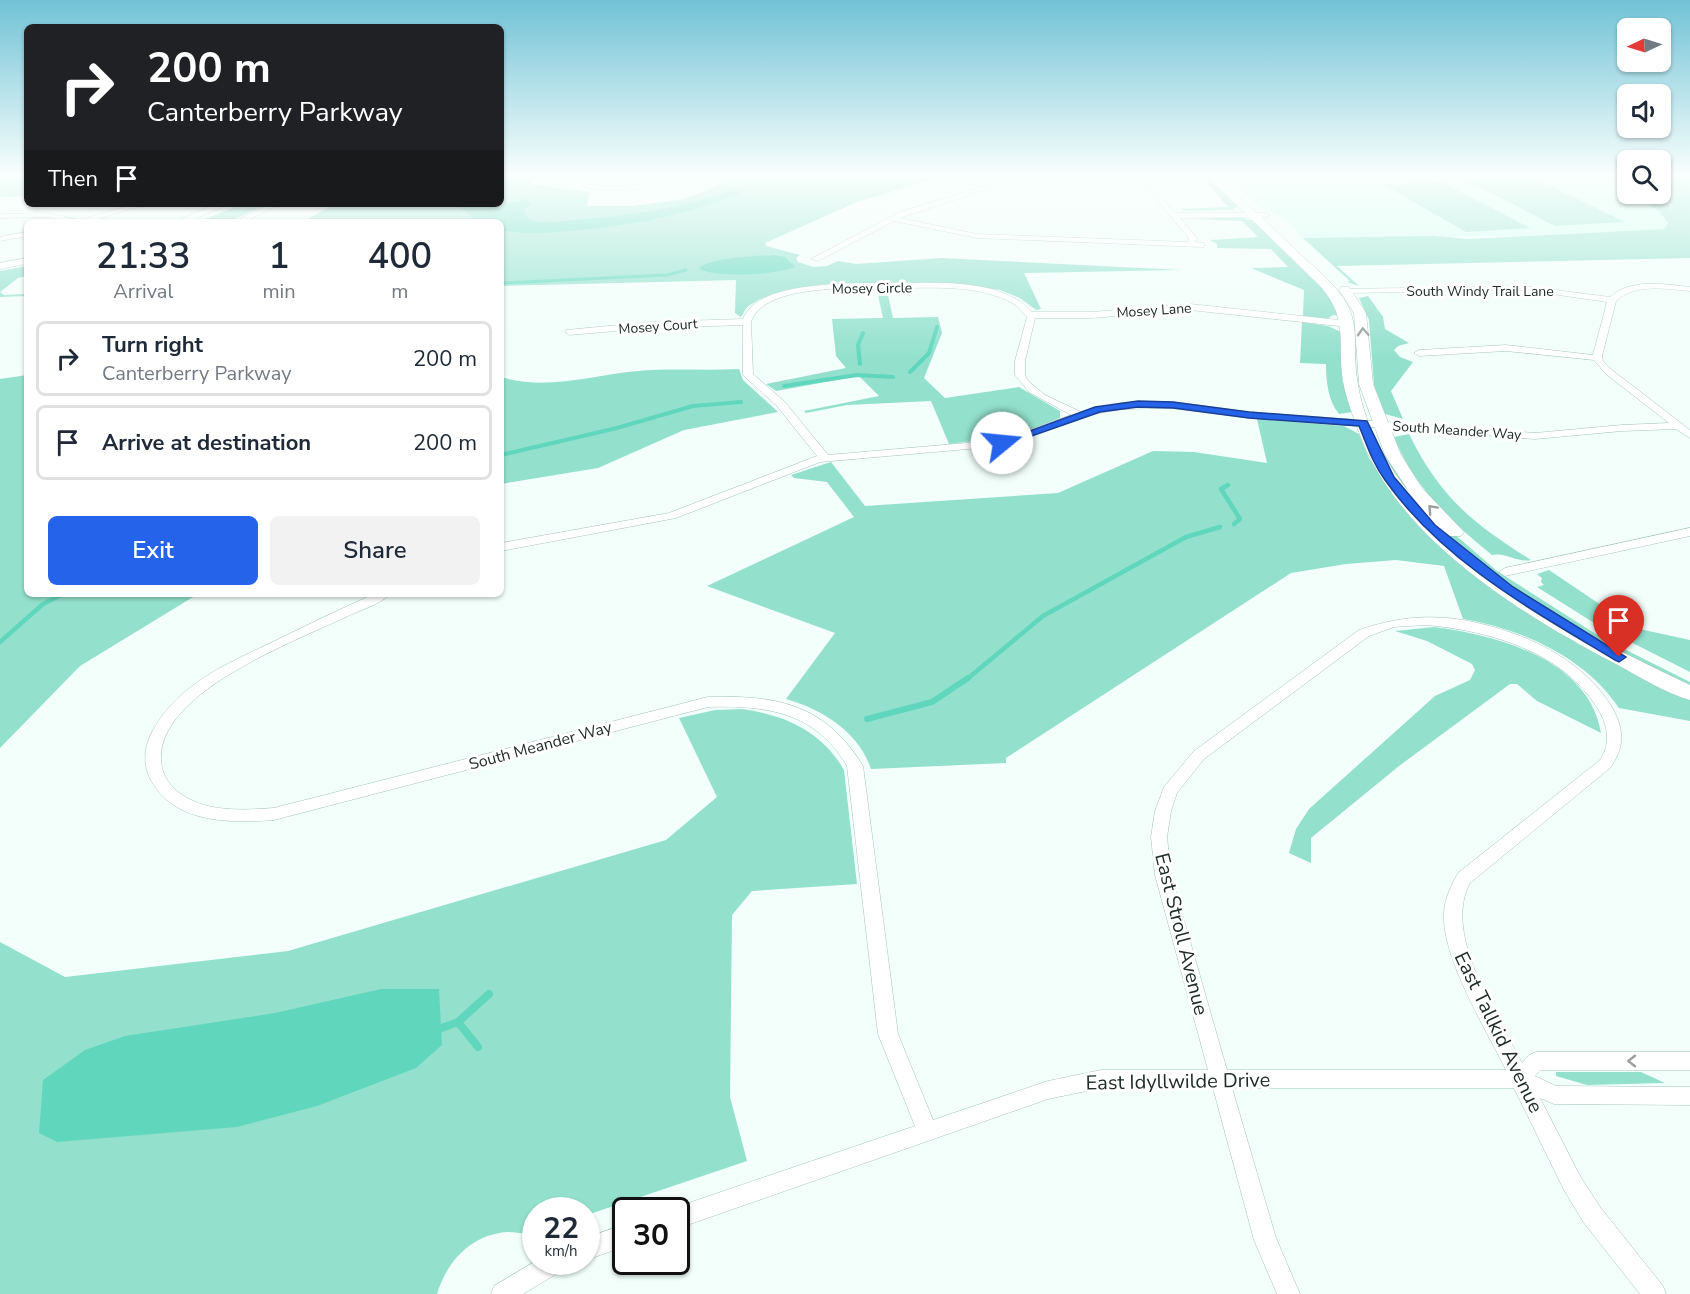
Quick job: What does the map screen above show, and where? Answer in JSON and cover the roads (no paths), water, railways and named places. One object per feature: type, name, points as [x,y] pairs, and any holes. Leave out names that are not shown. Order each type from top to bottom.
[{"type":"street","points":[[815,259],[857,237]]},
{"type":"street","points":[[1014,237],[1159,245],[1192,242],[1201,244]]},
{"type":"street","points":[[1192,242],[1193,237]]},
{"type":"street","points":[[1280,237],[1335,294],[1344,308],[1348,324],[1349,377],[1372,424],[1427,503],[1471,546],[1505,572],[1585,624],[1690,679]]},
{"type":"street","points":[[1285,237],[1346,291],[1362,319],[1366,384],[1376,456],[1399,492],[1431,528],[1475,565],[1563,625],[1690,693]]},
{"type":"street","points":[[0,268],[24,264]]},
{"type":"street","name":"Mosey Circle","points":[[747,322],[752,309],[772,297],[804,290],[843,288],[975,288],[1014,299],[1025,306],[1030,315]]},
{"type":"street","name":"South Windy Trail Lane","points":[[1346,291],[1524,288],[1612,300]]},
{"type":"street","points":[[1598,358],[1612,300],[1621,292],[1637,288],[1690,289]]},
{"type":"street","name":"Mosey Lane","points":[[1030,315],[1092,315],[1190,307],[1348,324]]},
{"type":"street","points":[[1030,315],[1018,367],[1021,379],[1035,393],[1081,416]]},
{"type":"street","points":[[747,322],[748,375],[781,404],[824,458]]},
{"type":"street","name":"Mosey Court","points":[[569,332],[651,325],[747,322]]},
{"type":"street","points":[[1419,353],[1498,347],[1598,358],[1609,372],[1690,435]]},
{"type":"street","name":"South Meander Way","points":[[504,545],[672,516],[801,464],[824,458],[1002,443],[1108,407],[1154,404],[1249,415],[1535,436],[1623,428],[1679,426]]},
{"type":"street","points":[[1505,572],[1690,532]]},
{"type":"street","name":"South Meander Way","points":[[378,597],[230,668],[192,692],[164,723],[153,746],[153,767],[157,780],[166,792],[180,802],[210,811],[244,815],[274,814],[708,702],[742,700],[770,704],[809,718],[838,739],[855,766],[888,1034],[927,1131]]},
{"type":"street","name":"East Stroll Avenue","points":[[1289,1294],[1265,1240],[1163,875],[1159,837],[1170,791],[1199,755],[1368,631],[1383,625],[1414,621],[1456,624],[1483,629]]},
{"type":"street","name":"East Tallkid Avenue","points":[[1483,629],[1537,650],[1581,677],[1606,707],[1615,735],[1612,753],[1605,764],[1473,869],[1461,883],[1454,899],[1453,929],[1458,952],[1579,1194],[1655,1294]]},
{"type":"street","points":[[1521,1079],[1536,1061],[1690,1061]]},
{"type":"street","name":"East Idyllwilde Drive","points":[[690,1213],[927,1131],[1073,1084],[1101,1080],[1521,1079],[1554,1095],[1690,1096]]},
{"type":"street","points":[[502,1294],[533,1275]]},
{"type":"waterway","points":[[504,283],[667,275],[686,270]]},
{"type":"waterway","points":[[910,372],[929,353],[937,327]]},
{"type":"waterway","points":[[860,364],[858,345],[863,333]]},
{"type":"waterway","points":[[784,386],[857,375],[893,377]]},
{"type":"waterway","points":[[504,454],[617,428],[693,406],[741,402]]},
{"type":"waterway","points":[[1228,485],[1221,489],[1240,519],[1234,524]]},
{"type":"waterway","points":[[966,680],[1043,616],[1186,537],[1220,527]]},
{"type":"waterway","points":[[0,642],[43,604],[57,597]]},
{"type":"waterway","points":[[867,719],[932,702],[968,678]]},
{"type":"waterway","points":[[458,1022],[489,994]]},
{"type":"waterway","points":[[436,1030],[458,1022]]},
{"type":"waterway","points":[[458,1022],[478,1047]]}]
